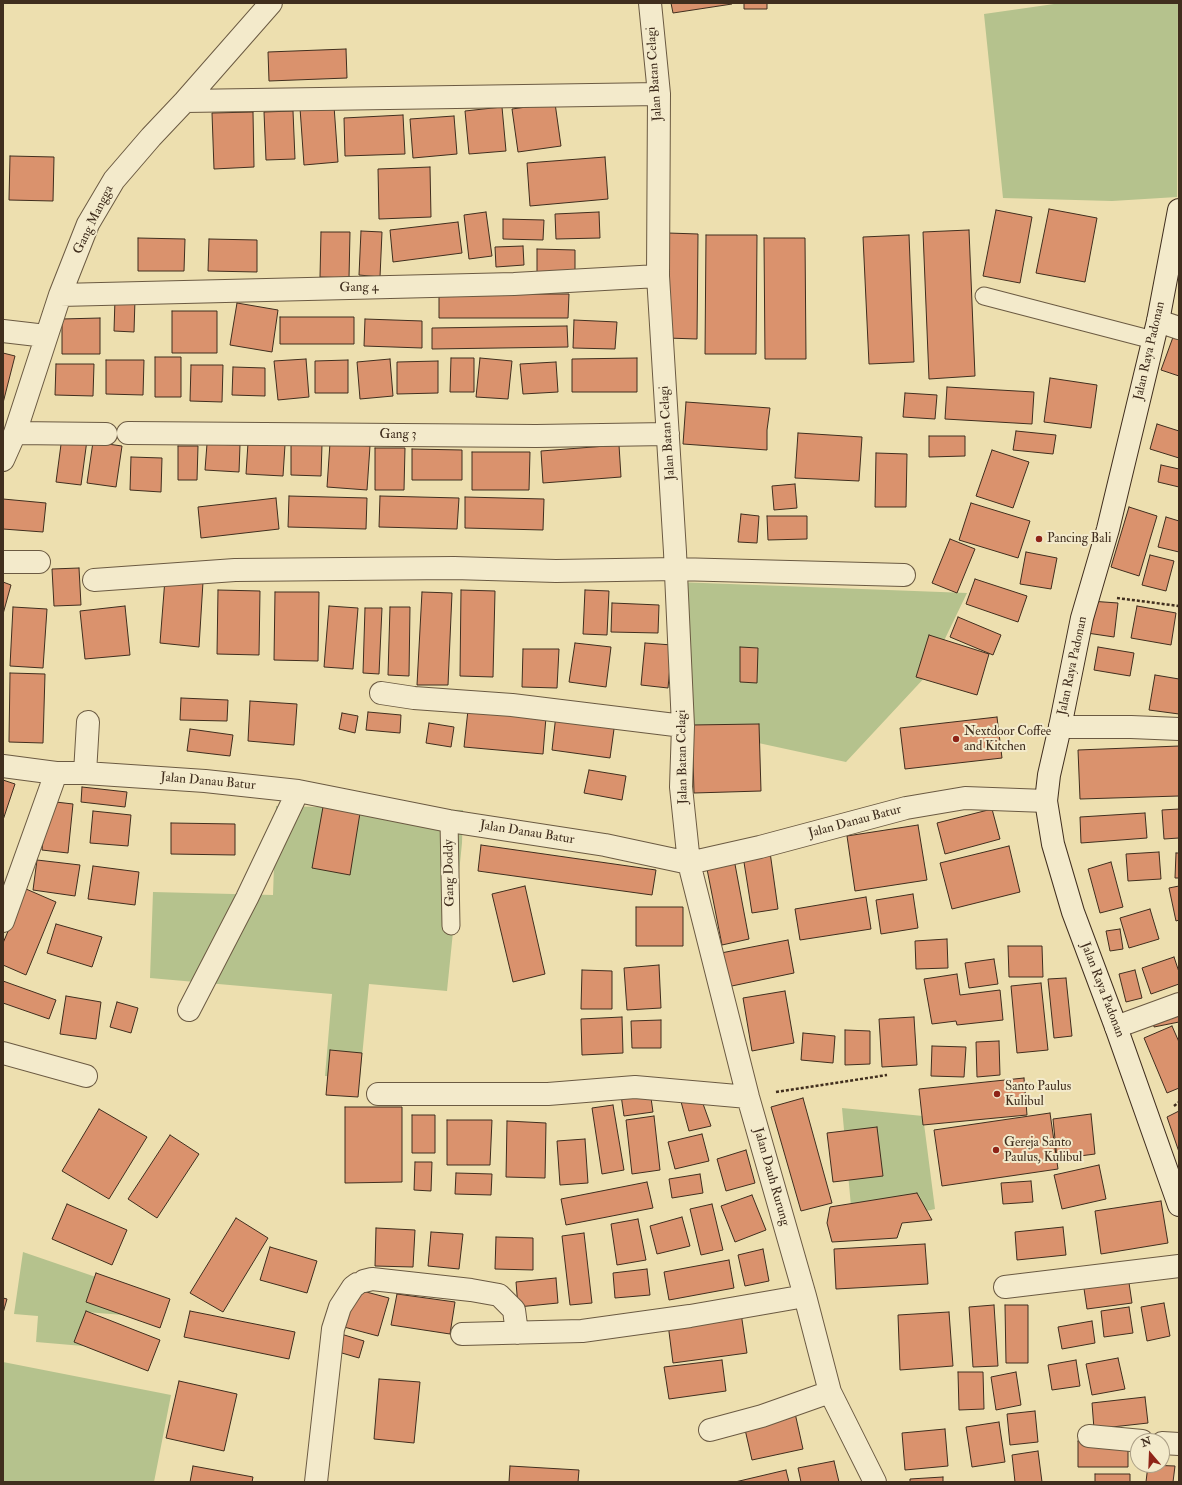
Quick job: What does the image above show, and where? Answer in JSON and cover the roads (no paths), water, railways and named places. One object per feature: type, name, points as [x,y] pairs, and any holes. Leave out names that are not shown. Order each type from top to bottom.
[{"type":"street","name":"Gang Mangga","points":[[4,455],[15,433],[60,295],[88,224],[114,180],[271,3]]},
{"type":"street","name":"Jalan Batan Celagi","points":[[650,3],[659,94],[658,276],[676,569],[683,726],[681,787],[689,863]]},
{"type":"street","points":[[185,100],[659,94]]},
{"type":"street","name":"Jalan Raya Padonan","points":[[1177,1192],[1073,912],[1053,844],[1046,801],[1049,775],[1082,618],[1108,529],[1155,330],[1179,210]]},
{"type":"street","name":"Gang 4","points":[[60,295],[514,284],[658,276]]},
{"type":"street","points":[[1155,330],[1179,328]]},
{"type":"street","points":[[3,331],[46,336]]},
{"type":"street","points":[[15,433],[106,434]]},
{"type":"street","name":"Gang 3","points":[[128,433],[528,436],[668,434]]},
{"type":"street","points":[[3,562],[39,562]]},
{"type":"street","points":[[94,580],[235,570],[454,568],[556,571],[676,569],[904,575]]},
{"type":"street","points":[[381,693],[414,698],[512,705],[683,726]]},
{"type":"street","points":[[85,773],[88,722]]},
{"type":"street","points":[[1060,727],[1131,727],[1179,730]]},
{"type":"street","name":"Jalan Danau Batur","points":[[3,766],[56,773],[85,773],[205,781],[298,790],[449,821],[605,845],[689,863],[767,845],[906,808],[965,798],[1046,801]]},
{"type":"street","points":[[3,920],[56,773]]},
{"type":"street","points":[[189,1010],[247,898],[298,790]]},
{"type":"street","name":"Jalan Dauh Rurung","points":[[689,863],[748,1097],[805,1296],[830,1392],[875,1482]]},
{"type":"street","points":[[1116,1026],[1179,1004]]},
{"type":"street","points":[[3,1053],[86,1076]]},
{"type":"street","points":[[378,1094],[548,1094],[635,1087],[748,1097]]},
{"type":"street","points":[[1005,1287],[1179,1266]]},
{"type":"street","points":[[316,1482],[333,1329],[340,1307],[353,1287],[361,1282],[376,1280],[471,1290],[499,1295],[514,1310],[517,1333]]},
{"type":"street","points":[[462,1334],[582,1331],[690,1316],[805,1296]]},
{"type":"street","points":[[710,1430],[762,1416],[830,1392]]},
{"type":"street","points":[[1089,1436],[1130,1440]]},
{"type":"lane","points":[[984,296],[1155,330]]},
{"type":"lane","name":"Gang Doddy","points":[[449,821],[451,926]]},
{"type":"place","name":"Pancing Bali","points":[[1039,539]]},
{"type":"place","name":"Nextdoor Coffee and Kitchen","points":[[956,739]]},
{"type":"place","name":"Santo Paulus Kulibul","points":[[997,1094]]},
{"type":"place","name":"Gereja Santo Paulus, Kulibul","points":[[996,1150]]}]
